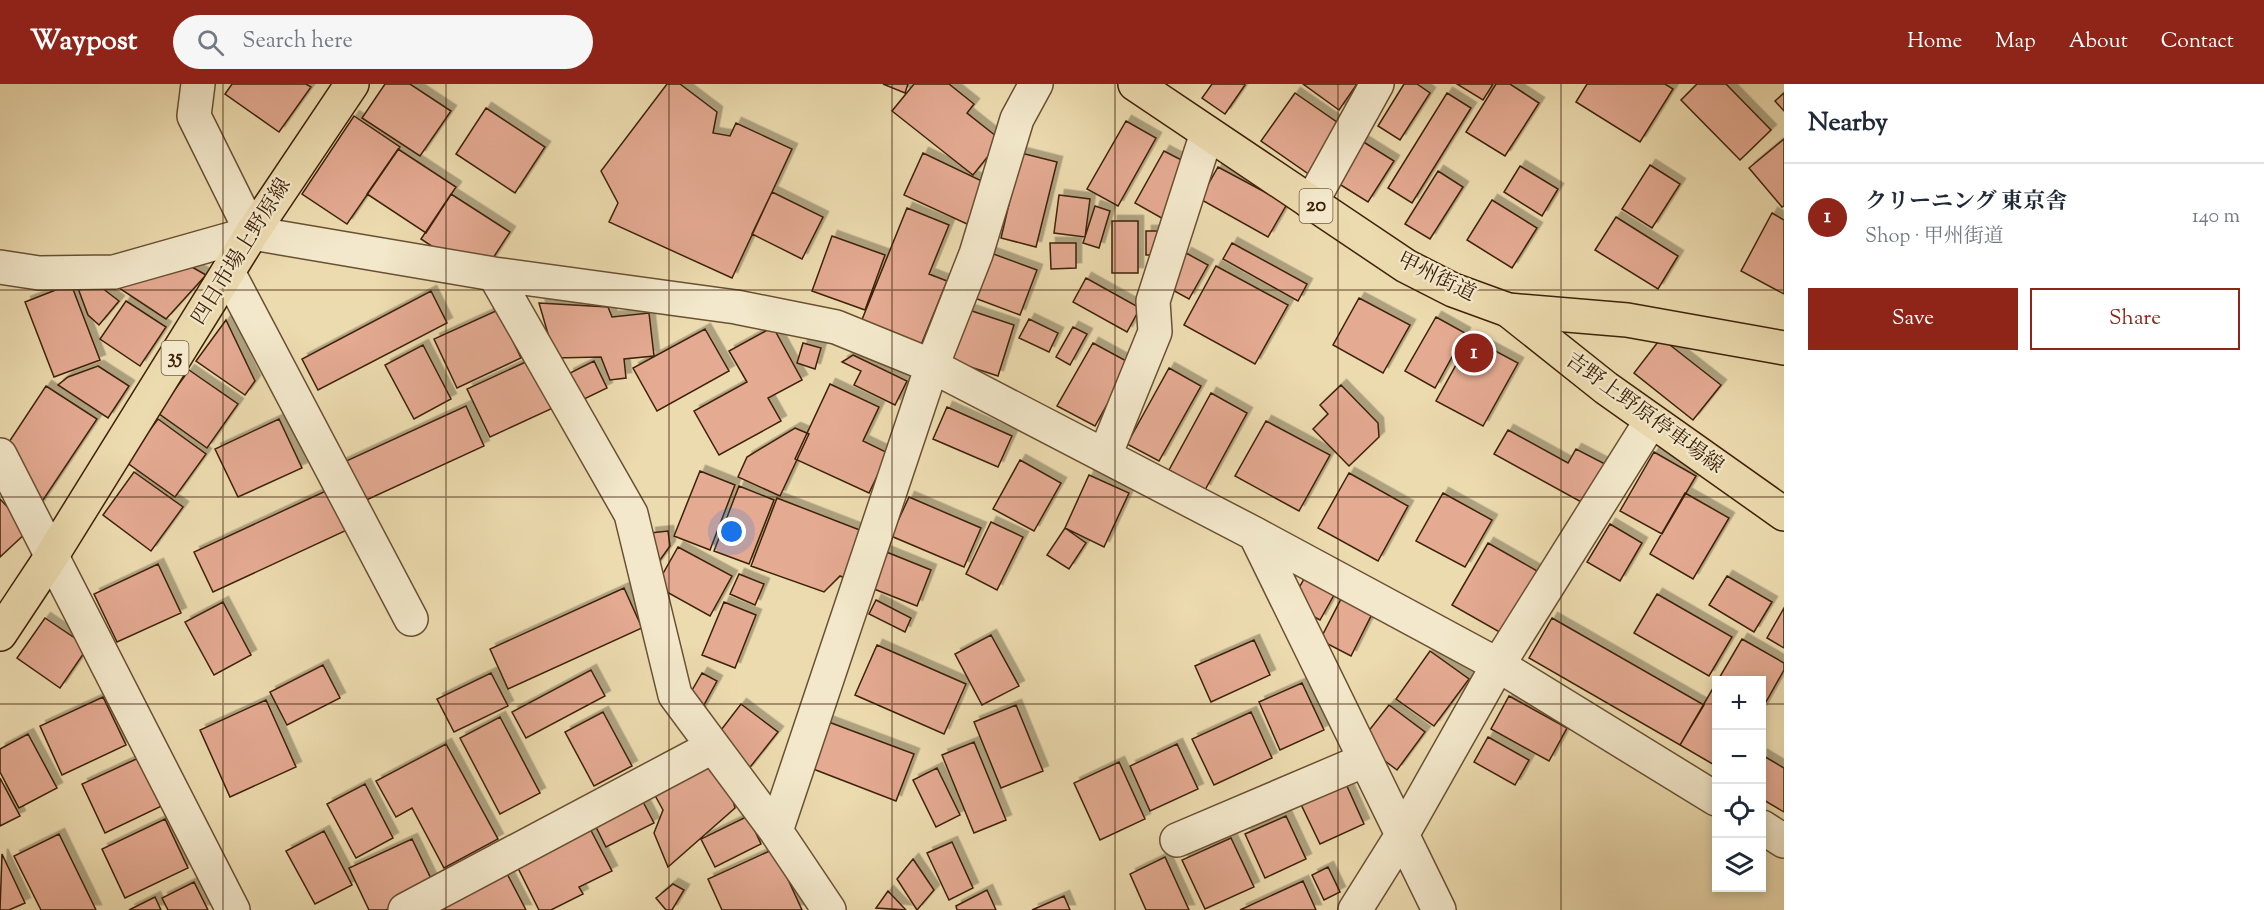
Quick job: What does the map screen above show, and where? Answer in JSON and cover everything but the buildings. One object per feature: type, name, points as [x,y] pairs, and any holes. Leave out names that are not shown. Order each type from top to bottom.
[{"type":"main road","name":"四日市場上野原線","points":[[0,634],[51,557],[252,233],[352,84]]},
{"type":"main road","name":"甲州街道","points":[[1135,84],[1406,266],[1453,290],[1508,310],[1628,320],[1784,348]]},
{"type":"main road","name":"吉野上野原停車場線","points":[[1508,310],[1651,421],[1784,514]]},
{"type":"street","points":[[198,84],[194,116],[252,233]]},
{"type":"street","points":[[776,831],[933,366],[976,254],[1017,119],[1036,84]]},
{"type":"street","points":[[1311,203],[1377,84]]},
{"type":"street","points":[[1105,455],[1155,332],[1153,301],[1207,133]]},
{"type":"street","points":[[0,267],[39,273],[114,272],[252,233],[494,274],[736,307],[836,327],[933,366],[1498,664],[1712,797]]},
{"type":"street","points":[[228,272],[411,619]]},
{"type":"street","points":[[494,274],[631,514],[675,695],[776,831],[829,910]]},
{"type":"street","points":[[1355,910],[1402,835],[1498,664],[1651,421]]},
{"type":"street","points":[[0,455],[233,910]]},
{"type":"street","points":[[1255,534],[1438,910]]},
{"type":"street","points":[[405,910],[712,747]]},
{"type":"street","points":[[1177,840],[1365,760]]},
{"type":"street","points":[[1766,830],[1784,841]]},
{"type":"place","name":"クリーニング 東京舎","points":[[1474,353]]}]
